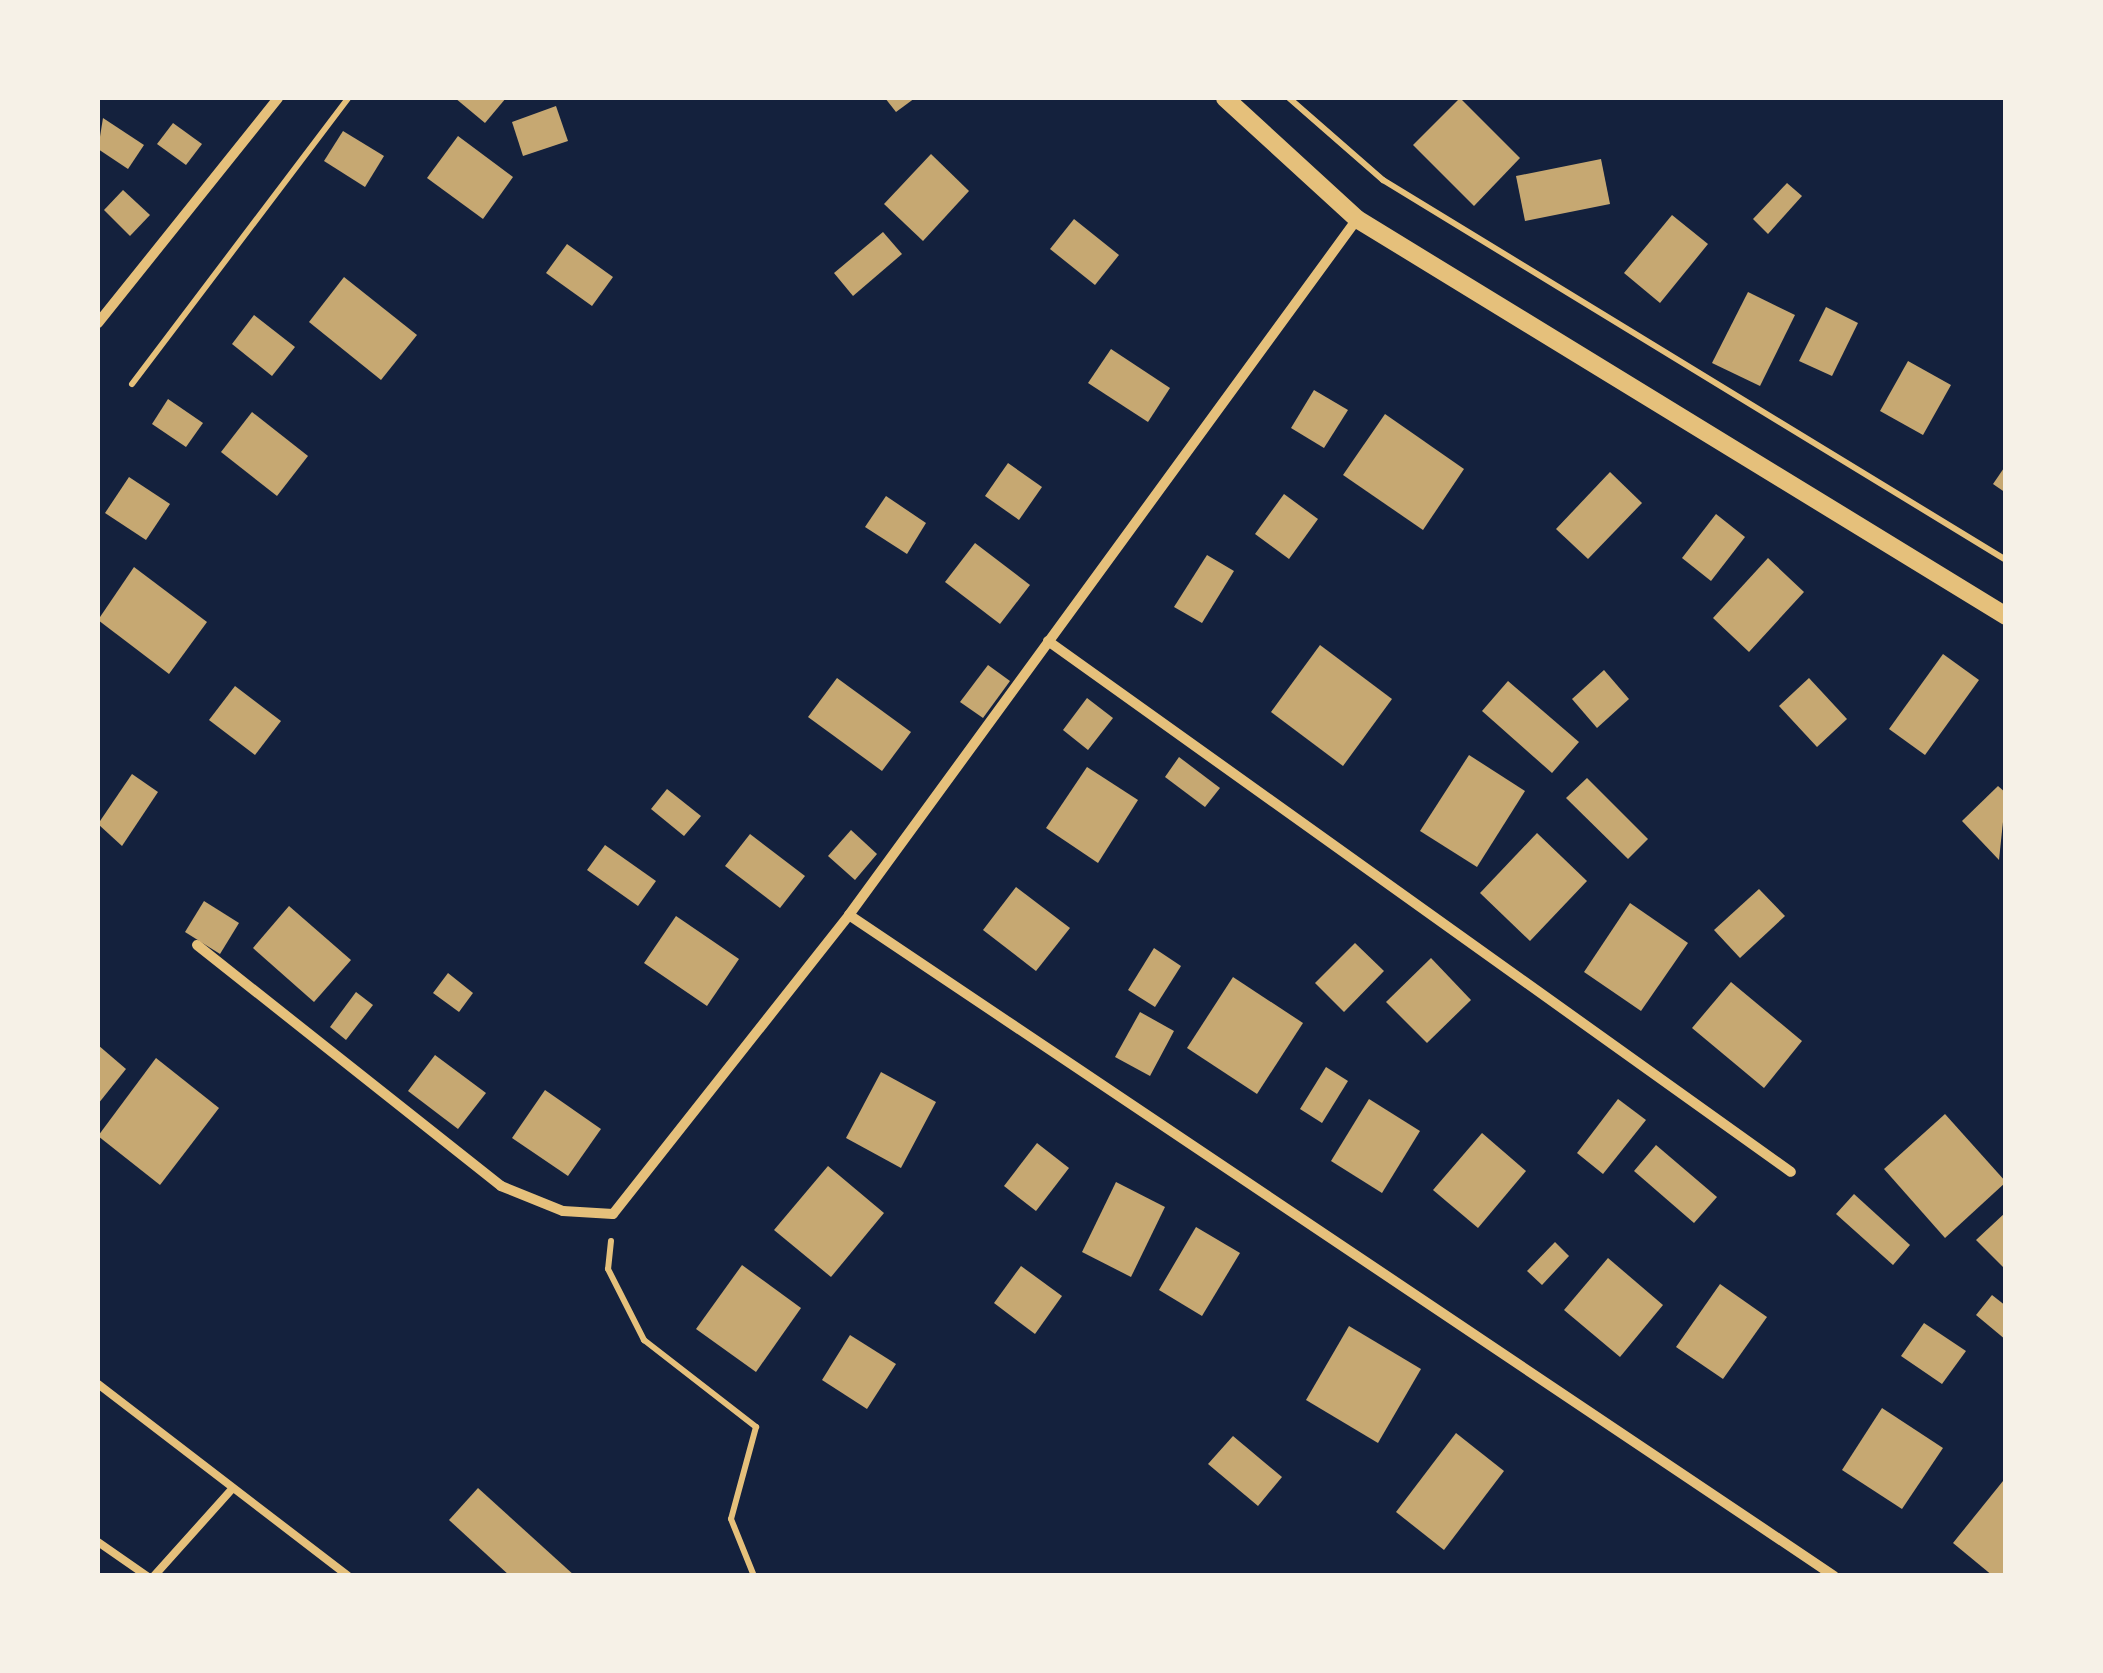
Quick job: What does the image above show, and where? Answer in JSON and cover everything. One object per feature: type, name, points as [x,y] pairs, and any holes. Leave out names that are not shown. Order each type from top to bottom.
[{"type":"street","points":[[98,323],[278,98]]},
{"type":"street","points":[[1225,98],[1357,219],[2006,616]]},
{"type":"street","points":[[197,945],[502,1186],[563,1211],[614,1214],[848,915],[1357,219]]},
{"type":"street","points":[[1048,641],[1791,1172]]},
{"type":"street","points":[[848,915],[1834,1576]]},
{"type":"lane","points":[[98,1384],[348,1576]]},
{"type":"lane","points":[[154,1576],[232,1490]]},
{"type":"lane","points":[[98,1542],[146,1576]]},
{"type":"path","points":[[132,384],[348,98]]},
{"type":"path","points":[[1289,98],[1384,180],[2006,560]]},
{"type":"path","points":[[614,1214],[608,1269],[644,1340],[756,1427],[731,1518],[754,1576]]},
{"type":"building","points":[[455,98],[506,98],[485,123]]},
{"type":"building","points":[[885,98],[915,98],[896,112]]},
{"type":"building","points":[[1460,98],[1520,158],[1474,206],[1413,145]]},
{"type":"building","points":[[556,106],[568,141],[523,156],[512,122]]},
{"type":"building","points":[[103,118],[144,145],[128,169],[98,149]]},
{"type":"building","points":[[173,123],[202,144],[186,165],[157,144]]},
{"type":"building","points":[[343,131],[384,156],[365,187],[324,161]]},
{"type":"building","points":[[458,136],[513,177],[483,219],[427,178]]},
{"type":"building","points":[[931,154],[969,191],[923,241],[884,204]]},
{"type":"building","points":[[1601,159],[1610,204],[1525,221],[1516,176]]},
{"type":"building","points":[[1787,183],[1802,196],[1768,234],[1753,219]]},
{"type":"building","points":[[123,190],[150,215],[130,236],[104,210]]},
{"type":"building","points":[[1672,215],[1708,244],[1660,303],[1624,273]]},
{"type":"building","points":[[1074,219],[1119,255],[1095,285],[1050,249]]},
{"type":"building","points":[[883,232],[902,254],[853,296],[834,273]]},
{"type":"building","points":[[567,244],[613,277],[592,306],[546,273]]},
{"type":"building","points":[[344,277],[417,335],[381,380],[309,322]]},
{"type":"building","points":[[1748,292],[1795,315],[1760,386],[1712,363]]},
{"type":"building","points":[[1826,307],[1858,323],[1832,376],[1799,361]]},
{"type":"building","points":[[254,315],[295,347],[272,376],[232,344]]},
{"type":"building","points":[[1111,349],[1170,388],[1148,422],[1088,383]]},
{"type":"building","points":[[1908,361],[1951,385],[1923,435],[1880,411]]},
{"type":"building","points":[[1314,390],[1348,410],[1324,448],[1291,428]]},
{"type":"building","points":[[168,399],[203,423],[186,447],[152,424]]},
{"type":"building","points":[[252,412],[308,456],[277,496],[221,452]]},
{"type":"building","points":[[1385,414],[1464,469],[1423,530],[1343,475]]},
{"type":"building","points":[[1008,463],[1042,487],[1019,520],[985,496]]},
{"type":"building","points":[[2006,465],[2006,493],[1993,484]]},
{"type":"building","points":[[1610,472],[1642,503],[1588,559],[1556,529]]},
{"type":"building","points":[[129,477],[170,504],[146,540],[105,513]]},
{"type":"building","points":[[1284,494],[1318,519],[1289,559],[1255,534]]},
{"type":"building","points":[[886,496],[926,523],[907,554],[865,527]]},
{"type":"building","points":[[1716,514],[1745,537],[1711,581],[1682,558]]},
{"type":"building","points":[[975,543],[1030,585],[1000,624],[945,582]]},
{"type":"building","points":[[1207,555],[1234,571],[1202,623],[1174,607]]},
{"type":"building","points":[[1768,558],[1804,592],[1749,652],[1713,618]]},
{"type":"building","points":[[134,567],[207,622],[169,674],[98,620]]},
{"type":"building","points":[[1320,645],[1392,699],[1343,766],[1271,712]]},
{"type":"building","points":[[1943,654],[1979,680],[1925,755],[1889,729]]},
{"type":"building","points":[[988,665],[1010,681],[983,718],[960,702]]},
{"type":"building","points":[[1604,670],[1629,699],[1597,728],[1572,699]]},
{"type":"building","points":[[837,678],[911,732],[882,771],[808,717]]},
{"type":"building","points":[[1809,678],[1847,719],[1817,747],[1779,706]]},
{"type":"building","points":[[1508,681],[1579,742],[1552,773],[1482,711]]},
{"type":"building","points":[[235,686],[281,721],[255,755],[209,720]]},
{"type":"building","points":[[1087,698],[1113,718],[1088,750],[1063,730]]},
{"type":"building","points":[[1469,755],[1525,791],[1477,867],[1420,831]]},
{"type":"building","points":[[1179,757],[1220,788],[1205,807],[1165,777]]},
{"type":"building","points":[[1087,767],[1138,800],[1098,863],[1046,828]]},
{"type":"building","points":[[132,774],[158,792],[122,846],[98,824]]},
{"type":"building","points":[[1587,778],[1648,839],[1628,859],[1566,798]]},
{"type":"building","points":[[1998,786],[2006,793],[1999,860],[1962,821]]},
{"type":"building","points":[[667,789],[701,816],[684,836],[651,809]]},
{"type":"building","points":[[851,830],[877,854],[855,880],[828,856]]},
{"type":"building","points":[[1537,833],[1587,881],[1530,941],[1480,893]]},
{"type":"building","points":[[750,834],[805,876],[780,908],[725,866]]},
{"type":"building","points":[[605,845],[656,881],[638,906],[587,870]]},
{"type":"building","points":[[1016,887],[1070,928],[1036,971],[983,930]]},
{"type":"building","points":[[1759,889],[1785,916],[1740,958],[1714,930]]},
{"type":"building","points":[[204,901],[239,923],[220,954],[185,932]]},
{"type":"building","points":[[1630,903],[1688,943],[1641,1011],[1584,972]]},
{"type":"building","points":[[289,906],[351,960],[314,1002],[253,948]]},
{"type":"building","points":[[676,916],[739,959],[707,1006],[644,963]]},
{"type":"building","points":[[1355,943],[1384,971],[1344,1012],[1315,983]]},
{"type":"building","points":[[1154,948],[1181,966],[1155,1007],[1128,990]]},
{"type":"building","points":[[1431,958],[1471,1000],[1427,1043],[1386,1002]]},
{"type":"building","points":[[448,973],[473,993],[459,1012],[433,993]]},
{"type":"building","points":[[1233,977],[1303,1023],[1257,1094],[1187,1048]]},
{"type":"building","points":[[1731,982],[1802,1041],[1764,1088],[1692,1028]]},
{"type":"building","points":[[356,992],[373,1005],[346,1040],[330,1027]]},
{"type":"building","points":[[1140,1012],[1174,1031],[1150,1076],[1115,1057]]},
{"type":"building","points":[[98,1045],[126,1069],[98,1104]]},
{"type":"building","points":[[435,1055],[486,1093],[458,1129],[408,1091]]},
{"type":"building","points":[[156,1058],[219,1108],[160,1185],[98,1136]]},
{"type":"building","points":[[1326,1067],[1348,1081],[1322,1123],[1300,1109]]},
{"type":"building","points":[[881,1072],[936,1102],[901,1168],[846,1138]]},
{"type":"building","points":[[545,1090],[601,1129],[568,1176],[512,1138]]},
{"type":"building","points":[[1369,1099],[1420,1131],[1382,1193],[1331,1161]]},
{"type":"building","points":[[1618,1099],[1646,1120],[1603,1174],[1577,1153]]},
{"type":"building","points":[[1945,1114],[2006,1182],[1945,1238],[1884,1169]]},
{"type":"building","points":[[1482,1133],[1526,1171],[1478,1228],[1433,1190]]},
{"type":"building","points":[[1037,1143],[1069,1168],[1036,1211],[1004,1186]]},
{"type":"building","points":[[1656,1145],[1717,1197],[1694,1223],[1634,1171]]},
{"type":"building","points":[[828,1166],[884,1213],[831,1277],[774,1230]]},
{"type":"building","points":[[1116,1182],[1165,1207],[1131,1277],[1082,1252]]},
{"type":"building","points":[[1854,1194],[1910,1245],[1893,1265],[1836,1214]]},
{"type":"building","points":[[2006,1212],[2006,1270],[1976,1240]]},
{"type":"building","points":[[1196,1227],[1240,1253],[1202,1316],[1159,1290]]},
{"type":"building","points":[[1555,1242],[1569,1256],[1542,1285],[1527,1271]]},
{"type":"building","points":[[1608,1258],[1663,1305],[1620,1357],[1564,1310]]},
{"type":"building","points":[[742,1265],[801,1308],[756,1372],[696,1329]]},
{"type":"building","points":[[1021,1266],[1062,1296],[1035,1334],[994,1303]]},
{"type":"building","points":[[1720,1284],[1767,1317],[1723,1379],[1676,1347]]},
{"type":"building","points":[[1992,1295],[2006,1306],[2006,1340],[1976,1315]]},
{"type":"building","points":[[1924,1323],[1966,1351],[1942,1384],[1901,1356]]},
{"type":"building","points":[[1349,1326],[1421,1369],[1378,1443],[1306,1400]]},
{"type":"building","points":[[850,1335],[896,1364],[867,1409],[822,1380]]},
{"type":"building","points":[[1882,1408],[1943,1448],[1902,1509],[1842,1470]]},
{"type":"building","points":[[1456,1433],[1504,1471],[1444,1550],[1396,1512]]},
{"type":"building","points":[[1233,1436],[1282,1477],[1258,1506],[1208,1464]]},
{"type":"building","points":[[2003,1481],[2006,1576],[1993,1576],[1953,1543]]},
{"type":"building","points":[[478,1488],[575,1576],[510,1576],[449,1520]]}]
